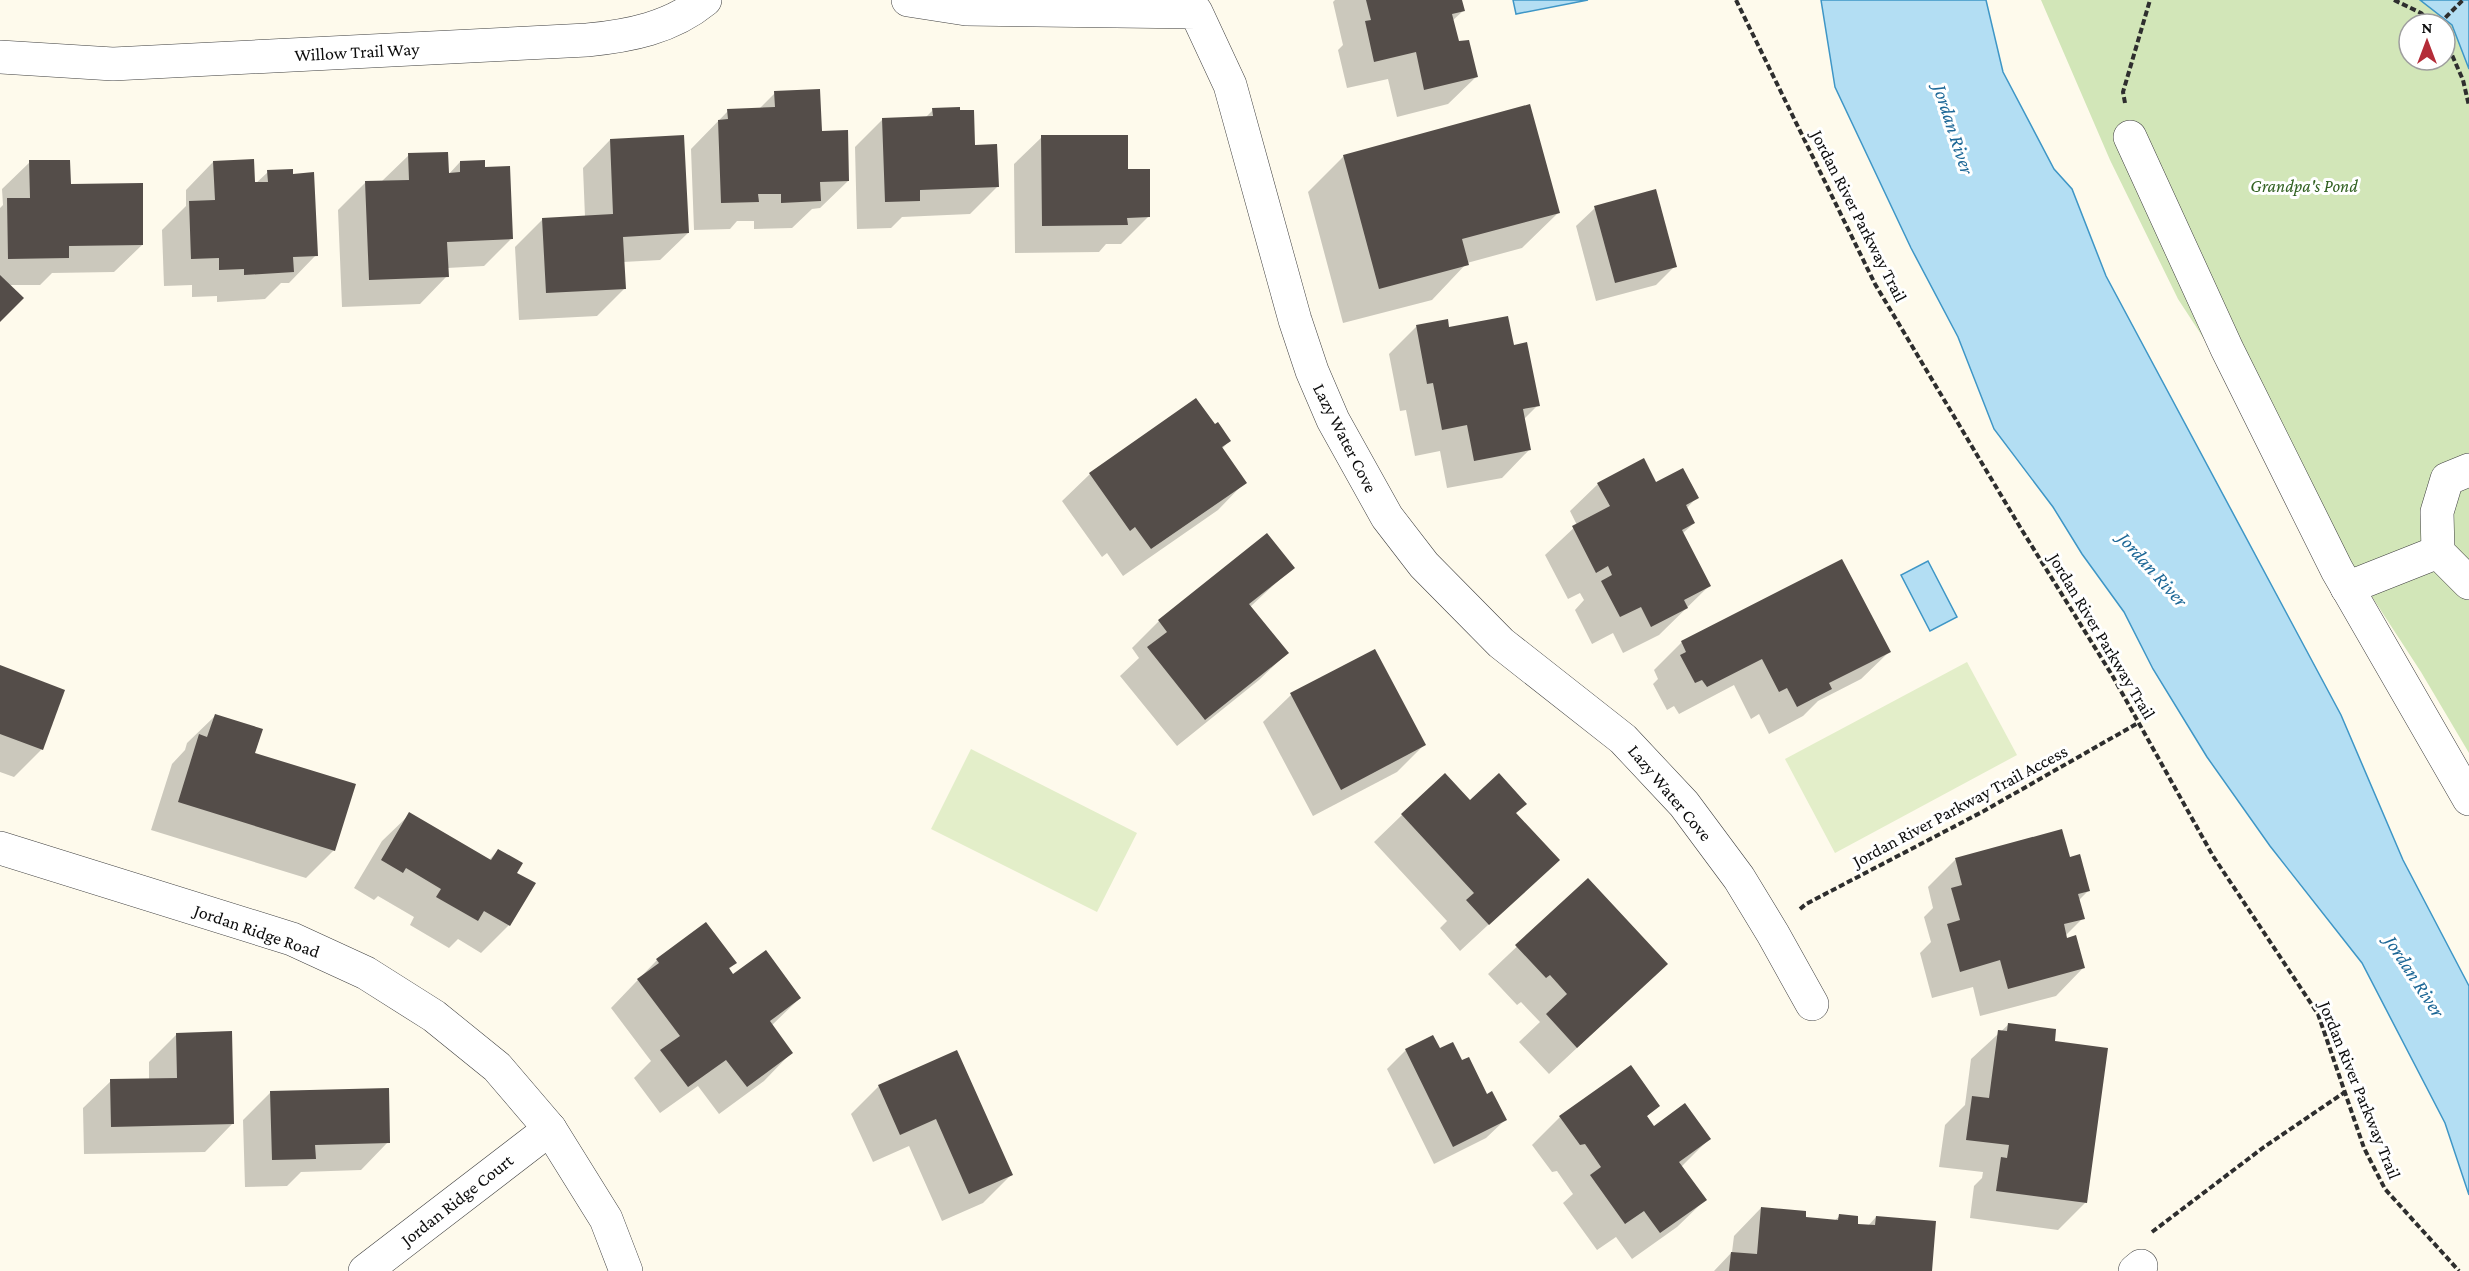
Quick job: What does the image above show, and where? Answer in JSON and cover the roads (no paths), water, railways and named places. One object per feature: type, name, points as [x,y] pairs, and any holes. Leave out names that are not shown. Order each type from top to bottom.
[{"type":"street","name":"Willow Trail Way","points":[[0,57],[113,64],[586,40],[625,36],[663,25],[705,0]]},
{"type":"street","name":"Lazy Water Cove","points":[[908,0],[966,9],[1196,12],[1230,86],[1295,320],[1312,370],[1333,420],[1387,517],[1424,565],[1501,643],[1623,739],[1684,804],[1739,878],[1812,1004]]},
{"type":"street","points":[[2130,137],[2227,349],[2347,588],[2469,798]]},
{"type":"street","points":[[2469,470],[2447,479],[2437,512],[2438,552],[2469,583]]},
{"type":"street","points":[[2347,588],[2438,552]]},
{"type":"street","name":"Jordan Ridge Road","points":[[0,848],[292,939],[366,974],[434,1016],[497,1067],[550,1129],[606,1219],[626,1271]]},
{"type":"street","name":"Jordan Ridge Court","points":[[365,1271],[550,1129]]},
{"type":"water","points":[[1513,0],[1588,0],[1516,14]]},
{"type":"water","name":"Jordan River","points":[[1821,0],[1986,0],[2003,72],[2054,169],[2072,189],[2106,276],[2341,715],[2403,860],[2469,986],[2469,1195],[2445,1123],[2362,963],[2270,846],[2207,757],[2153,669],[2124,612],[2082,554],[2053,507],[1994,429],[1958,337],[1911,248],[1835,87]]},
{"type":"water","points":[[2420,0],[2469,0],[2469,69],[2457,38],[2457,12],[2435,12]]},
{"type":"water","points":[[1928,561],[1957,617],[1930,631],[1901,575]]},
{"type":"park label","name":"Grandpa's Pond","points":[[2304,186]]}]
